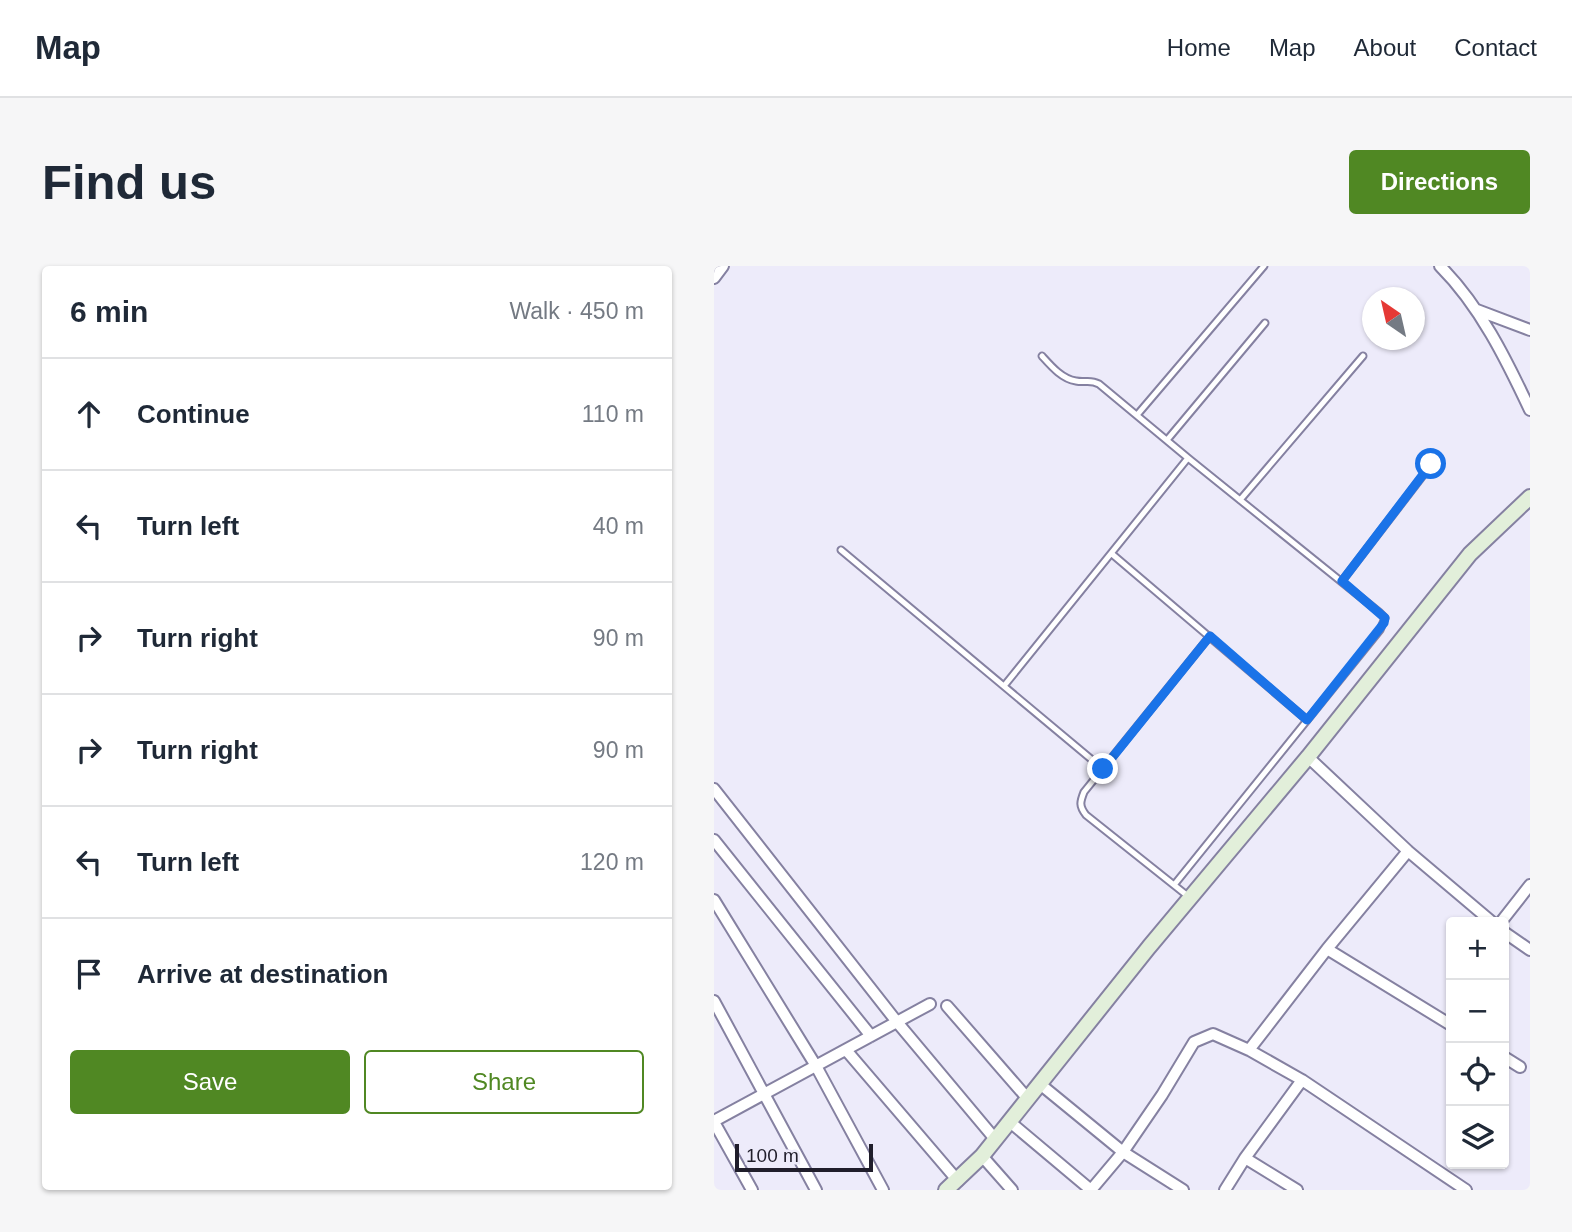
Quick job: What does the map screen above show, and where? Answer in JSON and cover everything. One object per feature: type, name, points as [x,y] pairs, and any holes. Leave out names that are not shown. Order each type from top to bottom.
[{"type":"street","points":[[714,278],[723,266]]},
{"type":"street","points":[[1440,266],[1458,284],[1477,310],[1530,410]]},
{"type":"street","points":[[1477,310],[1530,330]]},
{"type":"street","points":[[846,1050],[950,1187],[982,1156],[1010,1122],[1470,554],[1530,497]]},
{"type":"street","points":[[1308,757],[1408,851],[1486,917]]},
{"type":"street","points":[[714,789],[897,1022],[995,1139]]},
{"type":"street","points":[[714,840],[871,1036]]},
{"type":"street","points":[[1249,1050],[1327,949],[1408,851]]},
{"type":"street","points":[[1505,917],[1530,885]]},
{"type":"street","points":[[714,900],[816,1066],[883,1190]]},
{"type":"street","points":[[1509,935],[1530,950]]},
{"type":"street","points":[[1327,949],[1446,1022]]},
{"type":"street","points":[[714,1001],[816,1190]]},
{"type":"street","points":[[752,1190],[714,1122],[930,1004]]},
{"type":"street","points":[[947,1006],[1028,1098]]},
{"type":"street","points":[[1010,1122],[1091,1190],[1124,1152],[1194,1042],[1213,1034],[1249,1050],[1302,1080],[1466,1190]]},
{"type":"street","points":[[1509,1060],[1520,1067]]},
{"type":"street","points":[[1226,1190],[1245,1158],[1302,1080]]},
{"type":"street","points":[[1040,1084],[1124,1152],[1183,1190]]},
{"type":"street","points":[[982,1156],[1012,1190]]},
{"type":"street","points":[[1245,1158],[1297,1190]]},
{"type":"lane","points":[[1137,415],[1264,266]]},
{"type":"lane","points":[[1167,440],[1265,323]]},
{"type":"lane","points":[[1042,356],[1054,369],[1071,380],[1094,381],[1099,384],[1385,618],[1384,623],[1174,885]]},
{"type":"lane","points":[[1240,500],[1363,356]]},
{"type":"lane","points":[[1004,687],[1188,458]]},
{"type":"lane","points":[[1342,581],[1431,464]]},
{"type":"lane","points":[[841,550],[1103,769]]},
{"type":"lane","points":[[1112,554],[1307,720]]},
{"type":"lane","points":[[1189,898],[1082,809],[1080,802],[1084,792],[1210,636]]},
{"type":"route","points":[[1103,769],[1210,636],[1307,720],[1384,623],[1385,618],[1380,612],[1342,581],[1431,464]]}]
